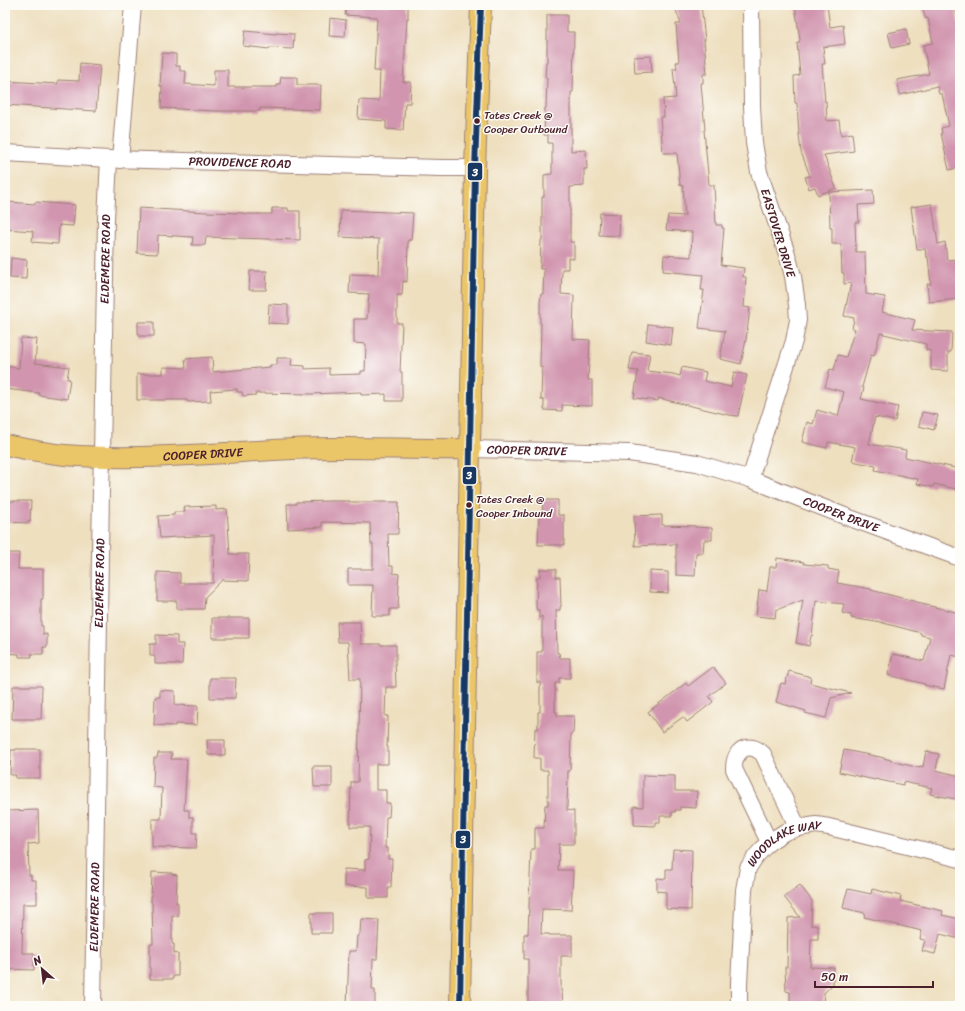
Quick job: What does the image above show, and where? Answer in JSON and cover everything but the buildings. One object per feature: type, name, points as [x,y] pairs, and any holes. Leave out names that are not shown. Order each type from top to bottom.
[{"type":"main road","points":[[460,1006],[475,168],[482,5]]},
{"type":"main road","name":"COOPER DRIVE","points":[[5,445],[63,455],[102,457],[158,457],[300,449],[471,449]]},
{"type":"street","name":"ELDEMERE ROAD","points":[[93,1006],[100,490],[102,457],[106,219],[115,160],[133,5]]},
{"type":"street","name":"EASTOVER DRIVE","points":[[750,479],[794,341],[798,320],[791,268],[759,172],[754,143],[751,5]]},
{"type":"street","name":"PROVIDENCE ROAD","points":[[5,153],[115,160],[475,168]]},
{"type":"street","name":"COOPER DRIVE","points":[[471,449],[629,453],[697,463],[750,479],[847,517],[960,558]]},
{"type":"street","points":[[769,842],[734,769],[734,761],[738,752],[748,747],[757,749],[763,754],[798,828]]},
{"type":"street","name":"WOODLAKE WAY","points":[[739,1006],[744,890],[748,868],[756,856],[769,842],[785,832],[816,825],[960,859]]},
{"type":"transit line","name":"3","points":[[460,1006],[475,168],[481,5]]},
{"type":"place","name":"Tates Creek @ Cooper Outbound","points":[[477,121]]},
{"type":"place","name":"Tates Creek @ Cooper Inbound","points":[[469,505]]}]
